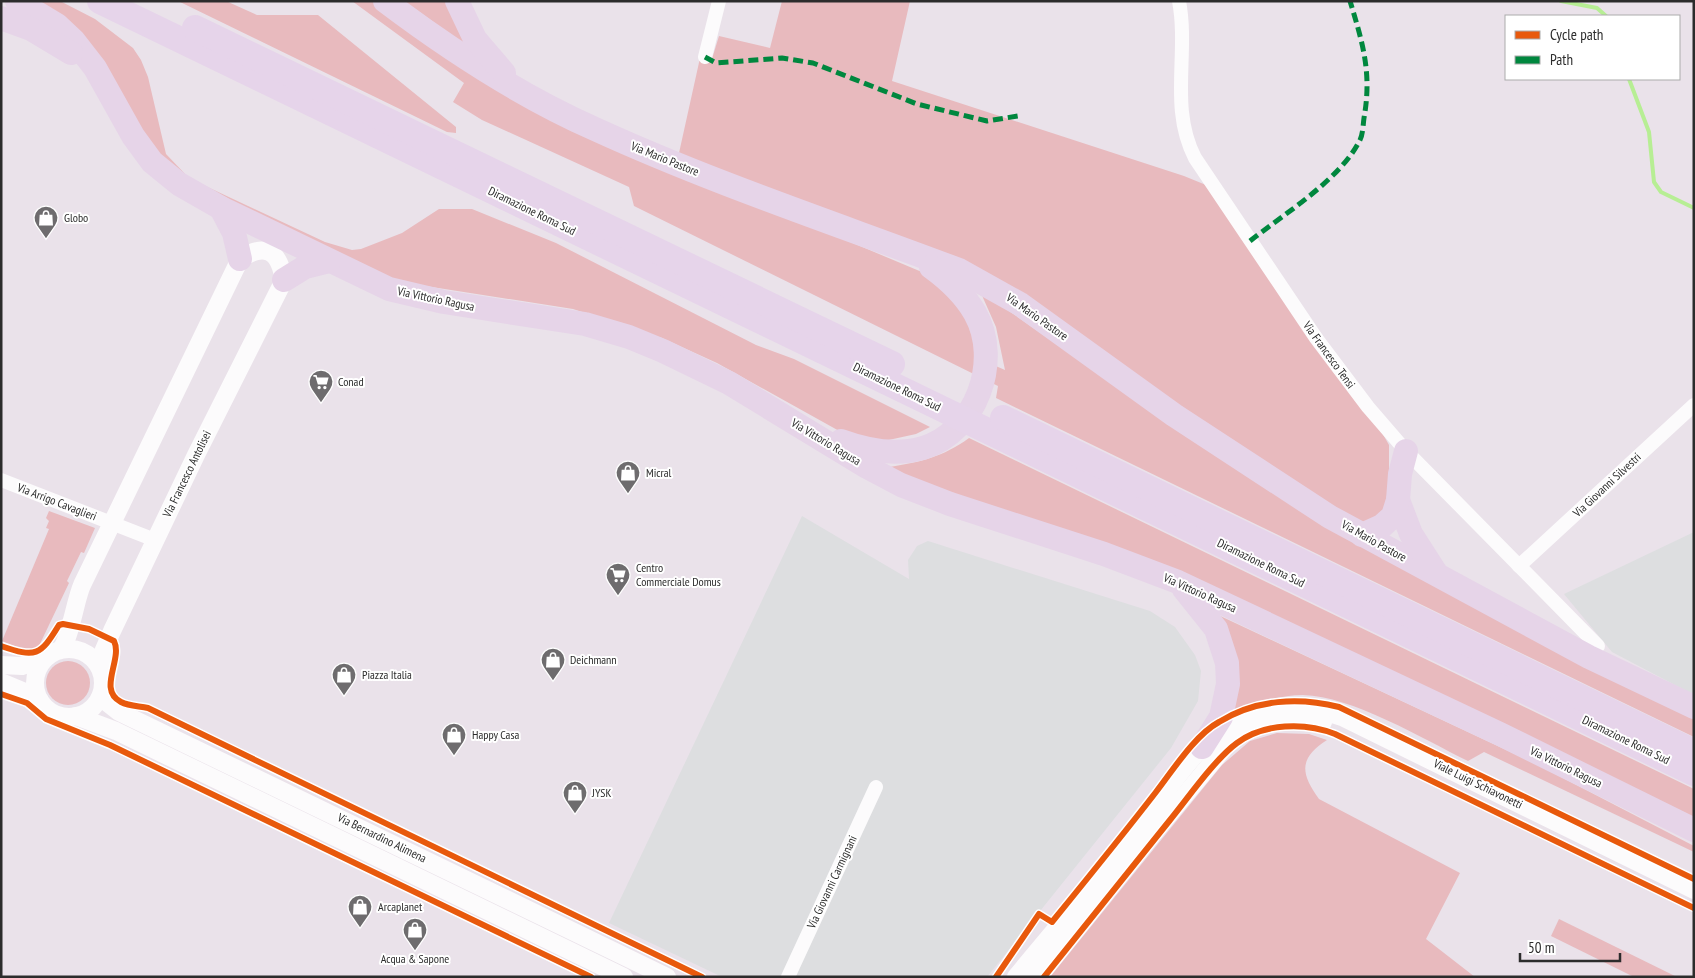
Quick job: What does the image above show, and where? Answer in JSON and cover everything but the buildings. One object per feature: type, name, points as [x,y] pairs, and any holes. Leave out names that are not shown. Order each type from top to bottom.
[{"type":"highway","name":"Via Vittorio Ragusa","points":[[17,1],[63,30],[95,68],[147,157],[168,177],[221,208],[329,261],[402,293],[452,303],[575,322],[629,337],[709,372],[867,467],[915,491],[1104,554],[1178,582],[1500,734],[1694,830]]},
{"type":"highway","name":"Diramazione Roma Sud","points":[[100,1],[1694,773]]},
{"type":"highway","name":"Diramazione Roma Sud","points":[[141,1],[1694,752]]},
{"type":"highway","name":"Via Mario Pastore","points":[[385,1],[444,44],[593,129],[676,163],[959,270],[1001,292],[1236,458],[1362,535],[1439,578],[1659,692],[1694,708]]},
{"type":"highway","points":[[457,1],[479,45],[503,72],[534,97]]},
{"type":"highway","points":[[1,18],[31,29],[95,68]]},
{"type":"highway","points":[[221,208],[234,233],[240,260]]},
{"type":"highway","points":[[790,421],[854,446],[873,451],[895,452],[924,448],[936,443],[953,431],[976,400],[984,374],[984,342],[976,315],[959,290],[930,267],[888,243]]},
{"type":"highway","points":[[284,280],[305,267],[329,261]]},
{"type":"highway","points":[[1362,535],[1390,521],[1396,510],[1400,474],[1406,451]]},
{"type":"highway","points":[[1398,500],[1411,534],[1439,578]]},
{"type":"highway","points":[[1178,582],[1211,620],[1221,639],[1227,663],[1227,690],[1221,717],[1202,747]]},
{"type":"street","points":[[705,57],[719,1]]},
{"type":"street","name":"Via Francesco Tensi","points":[[1179,1],[1182,34],[1180,107],[1186,137],[1192,151],[1321,346],[1357,394],[1406,451],[1598,646]]},
{"type":"street","points":[[61,649],[66,639],[79,592],[240,260],[259,250],[271,252],[278,260],[284,280]]},
{"type":"street","name":"Via Francesco Antolisei","points":[[101,670],[104,647],[284,280]]},
{"type":"street","name":"Via Giovanni Silvestri","points":[[1519,566],[1694,404]]},
{"type":"street","name":"Via Arrigo Cavaglieri","points":[[1,480],[155,540]]},
{"type":"street","points":[[1,665],[22,666],[61,649],[75,649],[85,652],[93,658],[101,670],[103,681],[100,697],[92,708],[76,716],[62,716],[52,713],[40,701],[25,692],[1,682]]},
{"type":"street","points":[[40,701],[35,692],[34,680],[37,668],[44,658]]},
{"type":"street","name":"Via Bernardino Alimena","points":[[100,697],[119,712],[667,977]]},
{"type":"street","name":"Viale Luigi Schiavonetti","points":[[1016,977],[1127,843],[1202,747],[1223,727],[1254,712],[1291,707],[1329,712],[1694,890]]},
{"type":"street","name":"Via Bernardino Alimena","points":[[76,716],[116,731],[624,977]]},
{"type":"street","name":"Viale Luigi Schiavonetti","points":[[1034,977],[1225,746],[1248,730],[1283,720],[1312,720],[1344,730],[1694,900]]},
{"type":"street","name":"Via Giovanni Carmignani","points":[[788,977],[876,787]]},
{"type":"shaded area","points":[[30,1],[60,1],[95,19],[133,48],[141,60],[148,77],[166,154],[187,176],[199,183],[325,242],[352,250],[361,249],[402,233],[439,209],[472,209],[556,243],[756,345],[794,359],[930,427],[916,434],[884,441],[841,432],[717,363],[662,338],[573,309],[400,282],[177,175]]},
{"type":"shaded area","points":[[178,1],[226,1],[257,15],[318,15],[456,127],[456,133],[447,132]]},
{"type":"shaded area","points":[[352,1],[374,1],[388,12],[760,204],[929,275],[957,298],[974,339],[975,357],[1005,370],[996,327],[980,291],[1184,432],[1694,715],[1694,737],[996,398],[998,386],[634,206],[629,187],[482,120],[453,102],[464,83]]},
{"type":"shaded area","points":[[404,1],[449,1],[467,46]]},
{"type":"shaded area","points":[[782,1],[910,1],[892,81],[1184,176],[1206,185],[1380,429],[1389,445],[1389,509],[1362,524],[1147,387],[1006,284],[679,153],[700,58],[711,62],[719,36],[770,48]]},
{"type":"shaded area","points":[[969,438],[1694,789],[1694,821],[1569,760],[940,492],[890,467],[931,458],[950,450]]},
{"type":"shaded area","points":[[49,511],[95,528],[84,553],[81,552],[67,581],[69,583],[38,648],[28,652],[2,641],[49,529],[46,528],[49,521],[46,518]]},
{"type":"shaded area","points":[[802,516],[909,579],[908,560],[917,546],[928,541],[1150,611],[1175,627],[1195,655],[1201,671],[1198,701],[1171,748],[987,977],[722,977],[609,923]]},
{"type":"shaded area","points":[[1694,532],[1694,695],[1612,652],[1564,594]]},
{"type":"shaded area","points":[[1216,614],[1536,764],[1694,846],[1694,852],[1484,752],[1468,761],[1387,720],[1343,703],[1322,697],[1294,695],[1275,698],[1228,711]]},
{"type":"shaded area","points":[[72,661],[84,667],[89,674],[89,692],[84,699],[77,704],[64,705],[52,699],[47,692],[46,679],[52,667],[59,662]]},
{"type":"shaded area","points":[[1277,733],[1309,734],[1327,740],[1311,753],[1305,766],[1308,781],[1319,799],[1460,873],[1426,939],[1475,977],[1050,977],[1222,765],[1250,741]]},
{"type":"shaded area","points":[[1559,919],[1677,977],[1634,977],[1551,936]]},
{"type":"waterway","points":[[1561,1],[1597,8],[1605,15]]},
{"type":"waterway","points":[[1629,80],[1649,132],[1654,182],[1661,192],[1694,208]]},
{"type":"marked path","points":[[1250,241],[1326,182],[1340,168],[1361,138],[1366,102],[1367,73],[1359,31],[1350,1]]},
{"type":"marked path","points":[[705,57],[716,63],[782,58],[813,63],[917,104],[987,121],[1018,116]]},
{"type":"cycle path","points":[[1,646],[22,652],[36,652],[47,643],[59,625],[63,624],[89,629],[114,641],[116,656],[111,690],[114,697],[121,702],[148,708],[702,977]]},
{"type":"cycle path","points":[[1,694],[27,703],[46,719],[110,745],[591,977]]},
{"type":"cycle path","points":[[996,977],[1039,914],[1052,922],[1201,735],[1233,714],[1278,702],[1309,702],[1339,707],[1694,879]]},
{"type":"cycle path","points":[[1044,977],[1220,759],[1237,743],[1248,736],[1259,731],[1285,726],[1311,728],[1335,734],[1694,908]]},
{"type":"place","name":"Globo","points":[[46,239]]},
{"type":"place","name":"Conad","points":[[321,403]]},
{"type":"place","name":"Micral","points":[[628,494]]},
{"type":"place","name":"Centro Commerciale Domus","points":[[618,596]]},
{"type":"place","name":"Deichmann","points":[[553,681]]},
{"type":"place","name":"Piazza Italia","points":[[344,696]]},
{"type":"place","name":"Happy Casa","points":[[454,756]]},
{"type":"place","name":"JYSK","points":[[575,814]]},
{"type":"place","name":"Arcaplanet","points":[[360,928]]},
{"type":"place","name":"Acqua & Sapone","points":[[415,951]]}]
